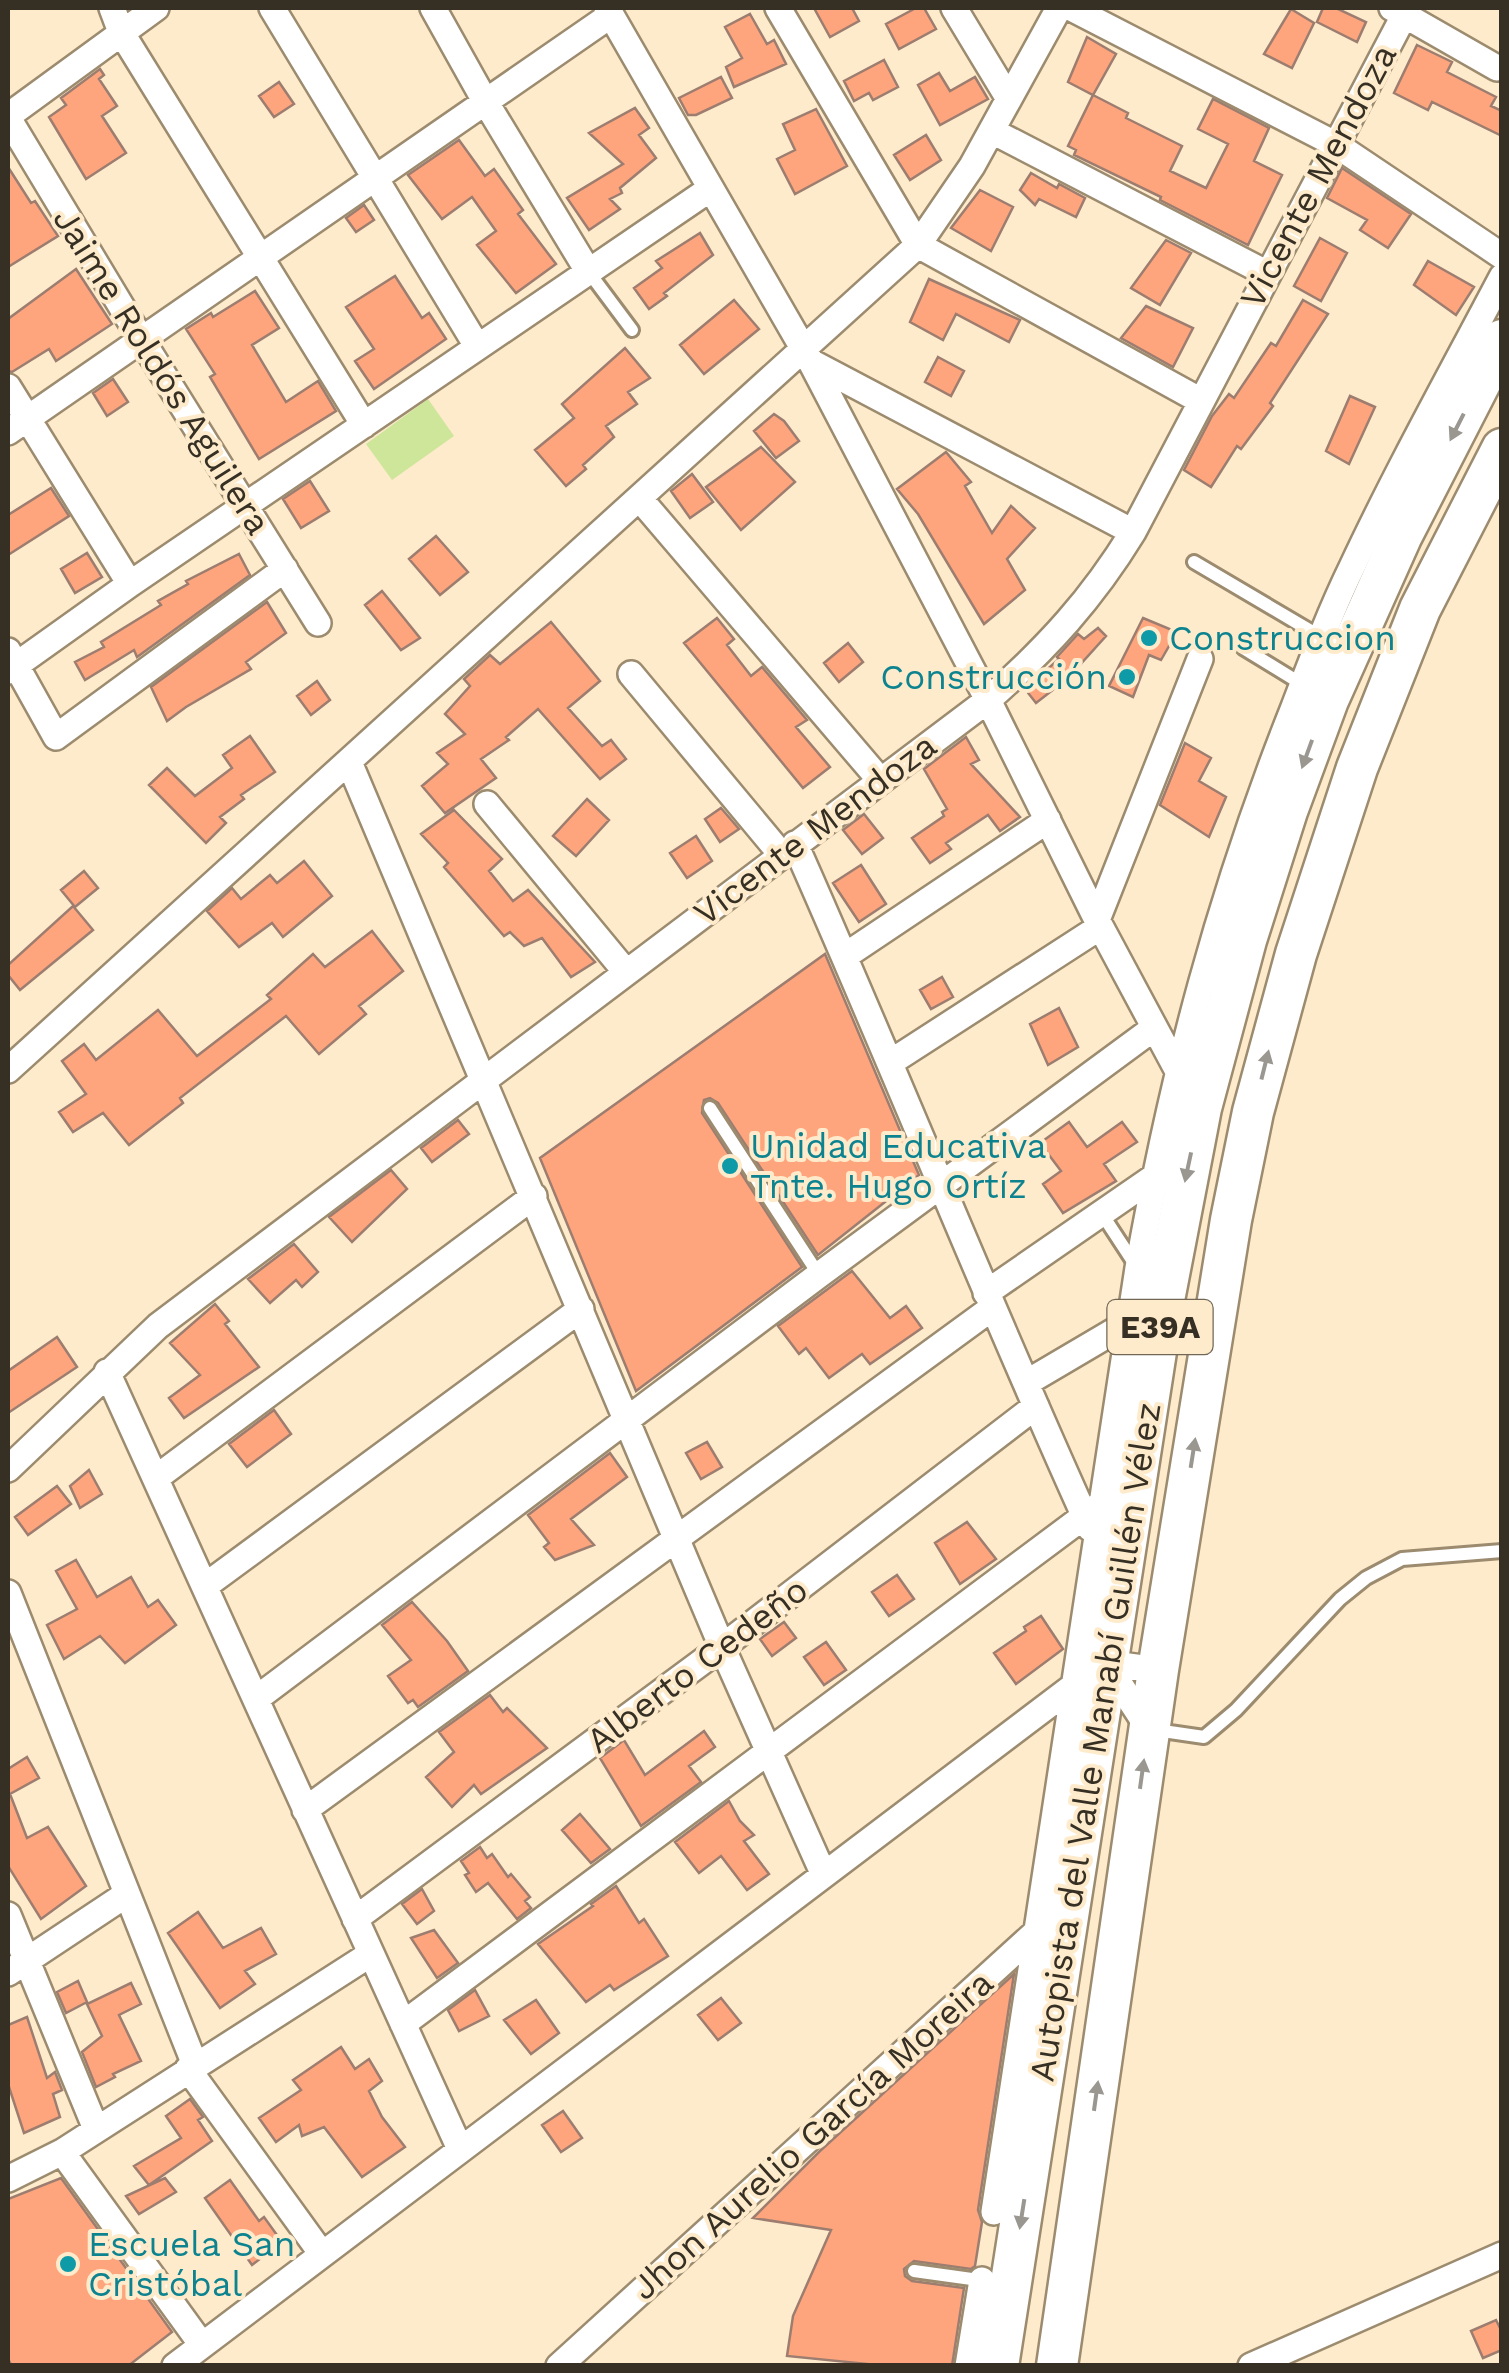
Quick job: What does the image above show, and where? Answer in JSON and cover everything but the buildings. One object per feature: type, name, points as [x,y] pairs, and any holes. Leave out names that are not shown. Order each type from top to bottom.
[{"type":"main road","name":"Autopista del Valle Manabí Guillén Vélez","points":[[998,2366],[996,2282],[1090,1674],[1200,1108],[1256,910],[1328,700],[1334,645],[1410,520],[1502,340]]},
{"type":"main road","name":"Autopista del Valle Manabí Guillén Vélez","points":[[1057,2366],[1149,1729],[1230,1220],[1278,1019],[1323,868],[1392,675],[1420,610],[1502,449]]},
{"type":"street","points":[[112,8],[122,32],[364,426]]},
{"type":"street","points":[[8,117],[156,8]]},
{"type":"street","points":[[272,8],[478,346]]},
{"type":"street","points":[[432,8],[588,271]]},
{"type":"street","points":[[778,8],[918,245],[1201,401]]},
{"type":"street","points":[[954,8],[1008,99]]},
{"type":"street","points":[[8,1070],[640,498],[808,357],[918,245],[952,200],[1059,8]]},
{"type":"street","points":[[1071,8],[1335,144],[1502,256]]},
{"type":"street","points":[[1402,10],[1496,68]]},
{"type":"street","name":"Vicente Mendoza","points":[[8,1469],[158,1326],[988,700],[1068,624],[1094,593],[1134,532],[1402,10]]},
{"type":"street","points":[[17,425],[609,11],[808,357],[988,700],[1099,923],[1200,1108]]},
{"type":"street","name":"Jaime Roldós Aguilera","points":[[8,117],[140,339],[318,623]]},
{"type":"street","points":[[992,131],[1266,273]]},
{"type":"street","points":[[284,569],[56,737],[10,662],[710,189]]},
{"type":"street","points":[[1149,1729],[1090,1674],[1094,1520],[1154,1178],[1194,998],[1242,844],[1334,645],[1351,568],[1502,278]]},
{"type":"street","points":[[808,357],[1134,532]]},
{"type":"street","points":[[8,388],[17,425],[130,584]]},
{"type":"street","points":[[640,498],[880,780]]},
{"type":"street","points":[[891,1062],[1099,923],[1200,659]]},
{"type":"street","points":[[631,674],[788,849],[845,956],[989,1301],[1094,1520]]},
{"type":"street","points":[[350,762],[722,1648],[822,1873]]},
{"type":"street","points":[[487,804],[626,972]]},
{"type":"street","points":[[845,956],[1048,820]]},
{"type":"street","points":[[256,1699],[819,1274],[1154,1028]]},
{"type":"street","points":[[305,1810],[1154,1178]]},
{"type":"street","points":[[156,1478],[534,1196]]},
{"type":"street","name":"Alberto Cedeño","points":[[355,1919],[722,1648],[1031,1395],[1164,1300]]},
{"type":"street","points":[[205,1586],[581,1308]]},
{"type":"street","points":[[107,1372],[460,2149]]},
{"type":"street","points":[[403,2024],[1094,1520]]},
{"type":"street","points":[[8,1593],[12,1622],[127,1894],[192,2067],[322,2254]]},
{"type":"street","points":[[175,2366],[1090,1674],[1158,1670]]},
{"type":"street","points":[[17,1967],[127,1894]]},
{"type":"street","points":[[8,1915],[17,1967],[96,2129]]},
{"type":"street","points":[[994,2212],[1053,1918]]},
{"type":"street","name":"Jhon Aurelio García Moreira","points":[[560,2366],[1053,1918]]},
{"type":"street","points":[[8,2178],[62,2152],[370,1955]]},
{"type":"street","points":[[62,2152],[202,2346]]},
{"type":"street","points":[[1251,2366],[1502,2255]]},
{"type":"street","points":[[968,2366],[996,2282]]},
{"type":"lane","points":[[588,271],[632,330]]},
{"type":"lane","points":[[1194,562],[1334,645]]},
{"type":"lane","points":[[1243,648],[1328,700]]},
{"type":"lane","points":[[710,1108],[819,1274]]},
{"type":"lane","points":[[1102,1214],[1138,1268]]},
{"type":"lane","points":[[1149,1729],[1204,1738],[1236,1710],[1340,1599],[1366,1578],[1402,1559],[1502,1551]]},
{"type":"lane","points":[[914,2271],[996,2282]]},
{"type":"green space","points":[[428,399],[454,436],[392,480],[366,444]]},
{"type":"place","name":"Construccion","points":[[1149,638]]},
{"type":"place","name":"Construcción","points":[[1127,677]]},
{"type":"place","name":"Unidad Educativa Tnte. Hugo Ortíz","points":[[730,1166]]},
{"type":"place","name":"Escuela San Cristóbal","points":[[68,2264]]}]
